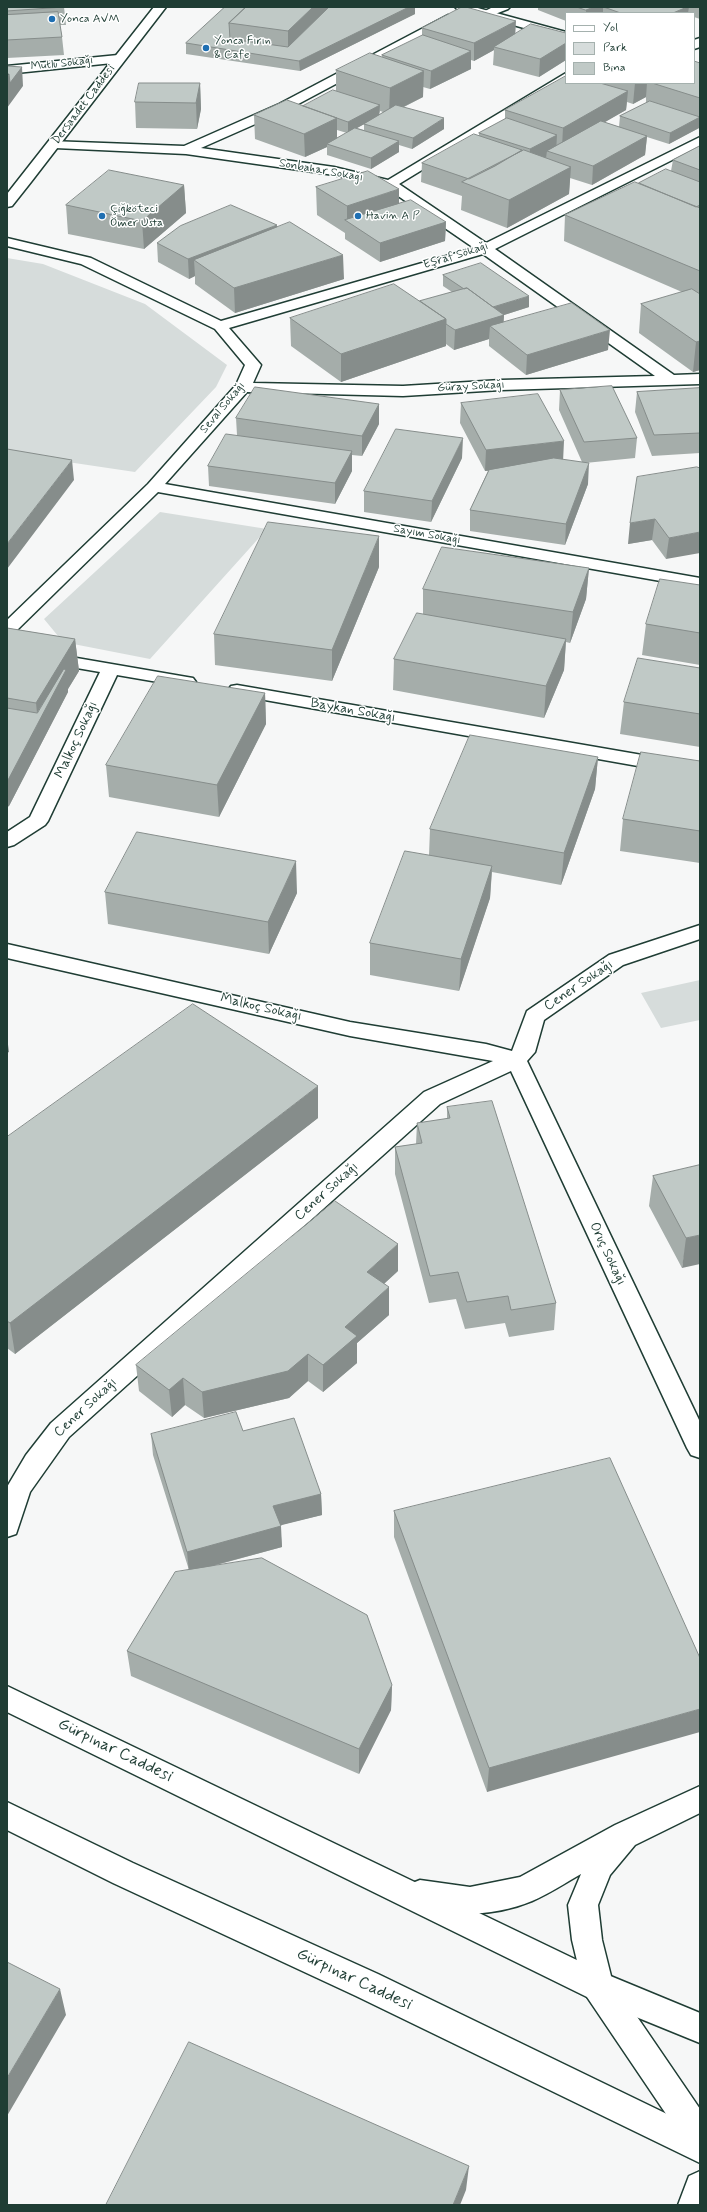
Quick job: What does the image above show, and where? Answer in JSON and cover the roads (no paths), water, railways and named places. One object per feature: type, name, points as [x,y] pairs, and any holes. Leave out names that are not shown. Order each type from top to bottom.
[{"type":"street","name":"Dersaadet Caddesi","points":[[7,203],[55,144],[118,59],[160,7]]},
{"type":"street","points":[[485,14],[504,7]]},
{"type":"street","points":[[186,150],[283,107],[464,8],[565,36]]},
{"type":"street","name":"Mutlu Sokağı","points":[[7,70],[46,64],[118,59]]},
{"type":"street","points":[[390,184],[565,78]]},
{"type":"street","name":"Eşraf Sokağı","points":[[220,326],[485,249],[700,142]]},
{"type":"street","name":"Sonbahar Sokağı","points":[[55,144],[186,150],[334,171],[390,184],[669,379]]},
{"type":"street","name":"Seval Sokağı","points":[[7,242],[86,261],[220,326],[253,365],[243,387],[154,487],[7,630]]},
{"type":"street","name":"Güray Sokağı","points":[[243,387],[403,391],[501,385],[700,379]]},
{"type":"street","name":"Sayım Sokağı","points":[[154,487],[700,583]]},
{"type":"street","name":"Baykan Sokağı","points":[[7,651],[700,771]]},
{"type":"street","name":"Malkoç Sokağı","points":[[7,841],[38,821],[111,669]]},
{"type":"street","name":"Cener Sokağı","points":[[7,1526],[8,1517],[29,1468],[60,1430],[432,1098],[516,1060],[524,1052],[534,1016],[616,960],[700,932]]},
{"type":"street","name":"Malkoç Sokağı","points":[[7,951],[350,1029],[486,1052],[516,1060]]},
{"type":"street","name":"Oruç Sokağı","points":[[516,1060],[700,1448]]},
{"type":"street","name":"Gürpınar Caddesi","points":[[7,1698],[598,1986],[700,2028]]},
{"type":"street","points":[[405,1892],[470,1902],[524,1890],[625,1835],[700,1799]]},
{"type":"street","name":"Gürpınar Caddesi","points":[[7,1815],[123,1873],[367,1985],[700,2148]]},
{"type":"street","points":[[625,1835],[598,1866],[583,1905],[586,1940],[598,1986],[700,2137]]},
{"type":"street","points":[[694,2205],[700,2187]]},
{"type":"place","name":"Yonca AVM","points":[[52,19]]},
{"type":"place","name":"Yonca Fırın & Cafe","points":[[206,48]]},
{"type":"place","name":"Çiğköteci Ömer Usta","points":[[102,216]]},
{"type":"place","name":"Havin A P","points":[[358,216]]}]
